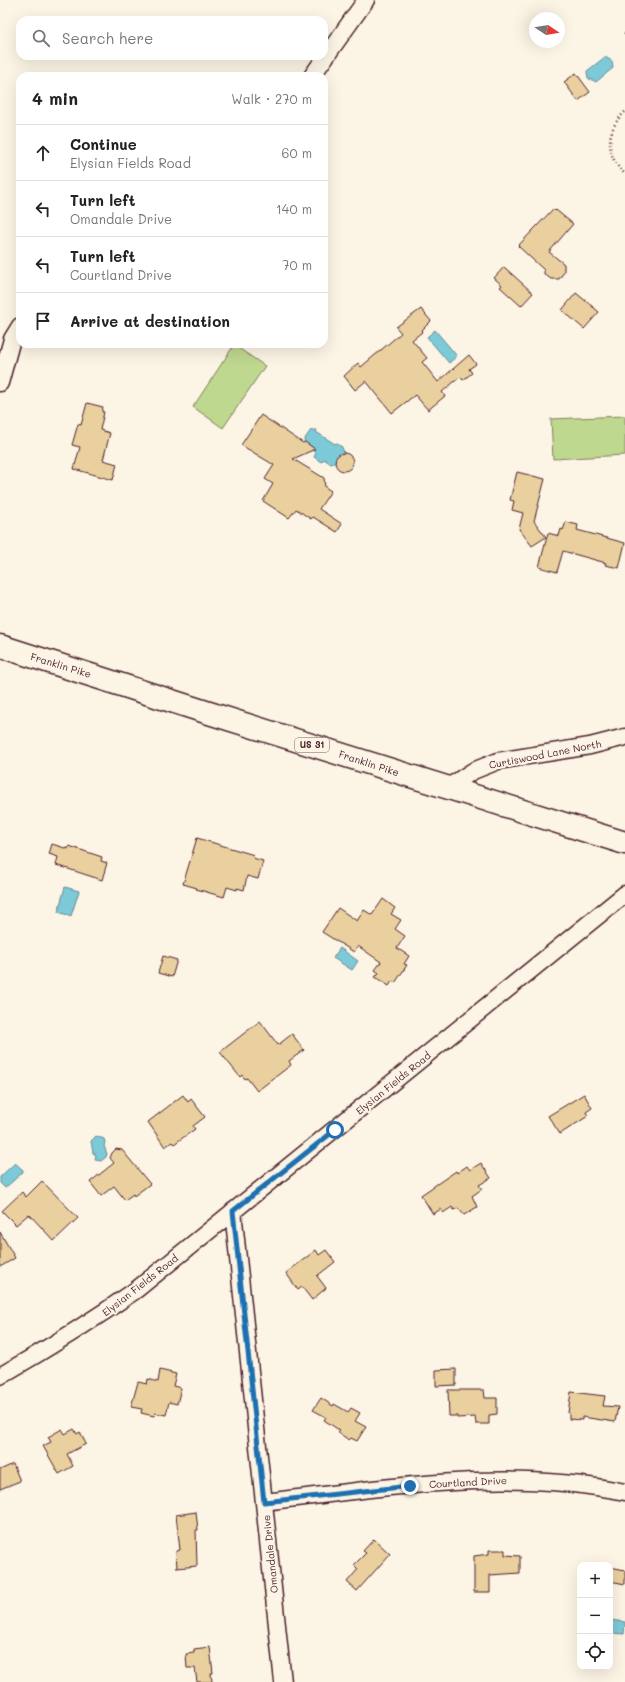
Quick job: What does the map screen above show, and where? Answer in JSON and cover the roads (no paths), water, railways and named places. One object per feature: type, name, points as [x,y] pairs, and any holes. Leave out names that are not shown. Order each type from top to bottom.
[{"type":"main road","name":"Franklin Pike","points":[[0,646],[625,843]]},
{"type":"street","points":[[328,53],[366,0]]},
{"type":"street","points":[[315,72],[323,60]]},
{"type":"street","points":[[0,383],[12,339],[16,332]]},
{"type":"street","name":"Curtiswood Lane North","points":[[447,788],[472,771],[498,761],[590,746],[625,737]]},
{"type":"street","name":"Elysian Fields Road","points":[[0,1376],[48,1349],[136,1290],[625,894]]},
{"type":"street","name":"Omandale Drive","points":[[233,1211],[283,1682]]},
{"type":"street","name":"Courtland Drive","points":[[264,1502],[410,1486],[492,1480],[565,1482],[625,1492]]},
{"type":"water","points":[[605,57],[612,61],[613,68],[596,82],[589,79],[587,71]]},
{"type":"water","points":[[435,330],[457,356],[449,363],[427,337]]},
{"type":"water","points":[[311,430],[317,430],[316,432],[342,447],[344,453],[337,462],[331,464],[324,459],[321,462],[314,457],[316,453],[305,446],[304,440]]},
{"type":"water","points":[[65,887],[79,891],[71,916],[58,912]]},
{"type":"water","points":[[340,948],[358,961],[352,970],[333,958]]},
{"type":"water","points":[[96,1136],[104,1139],[105,1142],[104,1146],[107,1154],[101,1161],[95,1160],[96,1155],[93,1153],[91,1141]]},
{"type":"water","points":[[15,1163],[23,1170],[23,1172],[5,1188],[0,1183],[0,1177]]},
{"type":"water","points":[[613,1620],[625,1622],[624,1634],[613,1633]]}]
